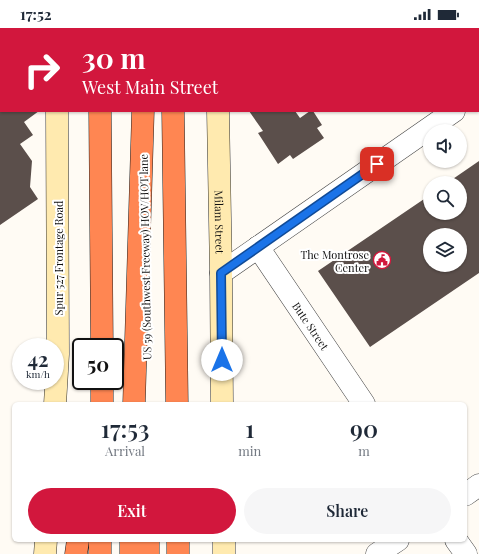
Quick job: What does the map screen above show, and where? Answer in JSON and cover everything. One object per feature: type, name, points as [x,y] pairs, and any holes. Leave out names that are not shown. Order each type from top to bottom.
[{"type":"highway","points":[[100,112],[102,338]]},
{"type":"highway","points":[[134,402],[143,112]]},
{"type":"highway","name":"US 59 (Southwest Freeway) HOV/HOT lane","points":[[143,112],[147,402]]},
{"type":"highway","points":[[173,112],[176,402]]},
{"type":"highway","points":[[76,554],[78,542]]},
{"type":"highway","points":[[100,542],[100,554]]},
{"type":"highway","points":[[131,542],[131,554]]},
{"type":"highway","points":[[148,542],[148,554]]},
{"type":"highway","points":[[178,542],[178,554]]},
{"type":"main road","name":"Spur 527 Frontage Road","points":[[55,402],[58,354],[57,112]]},
{"type":"main road","name":"Milam Street","points":[[218,112],[222,402]]},
{"type":"main road","points":[[45,554],[46,542]]},
{"type":"main road","points":[[224,542],[224,554]]},
{"type":"street","points":[[221,273],[453,112]]},
{"type":"street","name":"Bute Street","points":[[258,247],[363,402]]},
{"type":"street","points":[[467,493],[479,485]]},
{"type":"street","points":[[377,554],[395,542]]},
{"type":"street","points":[[457,542],[466,554]]},
{"type":"building","points":[[0,112],[38,112],[24,122],[33,135],[20,144],[32,161],[30,187],[38,199],[0,225]]},
{"type":"building","points":[[250,112],[296,112],[300,118],[309,112],[314,112],[322,125],[317,128],[324,138],[293,159],[290,155],[278,164],[258,133],[263,131]]},
{"type":"building","name":"The Montrose Center","points":[[479,161],[479,273],[370,347],[318,271],[423,200],[423,220],[467,220],[467,176],[457,176]]},
{"type":"place","name":"The Montrose Center","points":[[382,260]]},
{"type":"route","points":[[222,360],[221,273],[377,164]]}]
